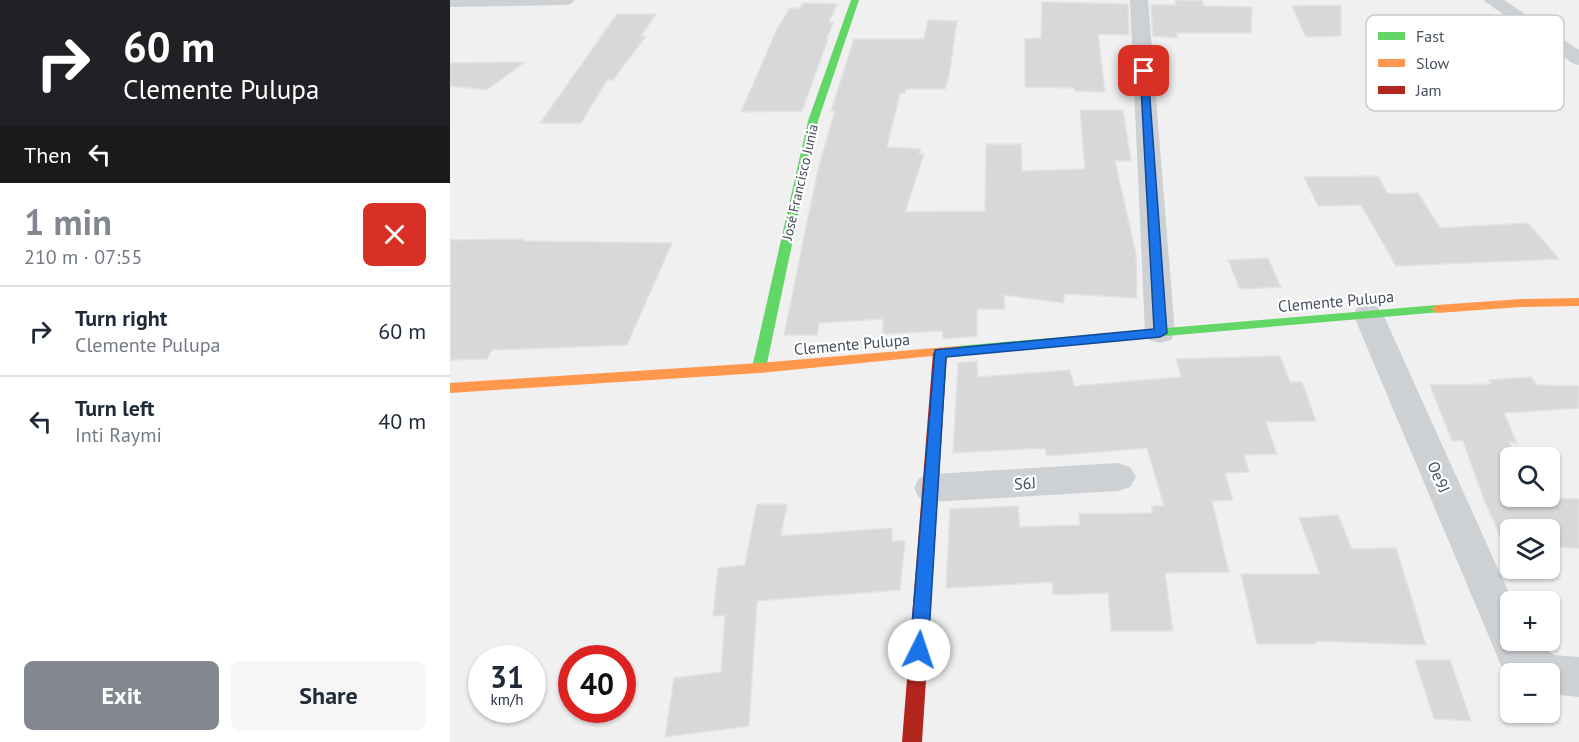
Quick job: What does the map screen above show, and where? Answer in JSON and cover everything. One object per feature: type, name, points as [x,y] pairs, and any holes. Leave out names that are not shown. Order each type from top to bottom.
[{"type":"street","points":[[450,1],[566,0]]},
{"type":"street","name":"José Francisco Junia","points":[[759,369],[813,121],[855,0]]},
{"type":"street","points":[[1139,0],[1160,333]]},
{"type":"street","points":[[1492,0],[1514,15]]},
{"type":"street","points":[[1564,49],[1579,59]]},
{"type":"street","name":"Clemente Pulupa","points":[[450,388],[759,369],[1368,314],[1521,303],[1579,302]]},
{"type":"street","name":"Oe9J","points":[[1368,314],[1527,657]]},
{"type":"street","points":[[912,742],[940,353]]},
{"type":"street","name":"S6J","points":[[932,488],[1118,477]]},
{"type":"street","points":[[1527,657],[1579,677]]},
{"type":"building","points":[[1175,0],[1202,0],[1204,6],[1252,7],[1251,33],[1176,33],[1178,38],[1153,36],[1151,5],[1176,5]]},
{"type":"building","points":[[1042,2],[1128,4],[1129,35],[1098,34],[1105,92],[1075,91],[1074,88],[1025,87],[1025,39],[1041,38]]},
{"type":"building","points":[[803,3],[837,4],[829,22],[834,22],[802,111],[741,112],[777,29],[790,8],[800,8]]},
{"type":"building","points":[[1341,5],[1341,36],[1306,37],[1292,6]]},
{"type":"building","points":[[617,14],[656,14],[641,36],[646,36],[613,80],[607,80],[581,123],[540,123]]},
{"type":"building","points":[[928,20],[957,21],[945,89],[906,89],[905,93],[900,93],[887,147],[921,149],[919,154],[924,154],[905,212],[985,211],[986,144],[1021,144],[1022,171],[1085,169],[1080,110],[1123,110],[1131,161],[1115,161],[1136,254],[1137,298],[1065,294],[1063,303],[1004,295],[1005,309],[977,309],[977,336],[943,339],[942,331],[883,334],[883,319],[819,323],[817,335],[784,335],[818,169],[835,111],[831,111],[854,39],[924,39]]},
{"type":"building","points":[[525,62],[486,90],[450,86],[450,63]]},
{"type":"building","points":[[1378,176],[1388,194],[1418,193],[1440,228],[1528,223],[1559,259],[1396,266],[1361,205],[1318,206],[1304,177]]},
{"type":"building","points":[[524,239],[523,241],[672,243],[627,345],[492,350],[487,359],[450,360],[450,240]]},
{"type":"building","points":[[1268,258],[1281,287],[1240,289],[1228,260]]},
{"type":"building","points":[[1280,356],[1290,382],[1302,382],[1316,421],[1266,422],[1277,454],[1244,455],[1249,472],[1225,473],[1233,500],[1212,501],[1229,572],[1165,573],[1173,631],[1111,631],[1108,593],[1053,595],[1052,582],[946,588],[950,509],[1018,506],[1020,527],[1080,525],[1079,514],[1153,513],[1151,506],[1164,506],[1147,448],[1047,456],[1045,448],[953,453],[958,363],[977,361],[978,377],[1070,370],[1074,386],[1181,377],[1176,359]]},
{"type":"building","points":[[1531,377],[1537,385],[1579,386],[1579,408],[1504,413],[1517,443],[1509,442],[1511,447],[1500,447],[1500,507],[1560,507],[1560,498],[1579,499],[1579,548],[1560,547],[1560,519],[1500,519],[1500,535],[1484,500],[1463,441],[1452,441],[1430,385],[1492,384],[1489,380]]},
{"type":"building","points":[[757,504],[787,504],[781,536],[892,528],[892,541],[905,541],[900,590],[757,601],[749,726],[665,737],[674,678],[721,672],[725,615],[713,616],[718,568],[745,565]]},
{"type":"building","points":[[1338,515],[1352,549],[1396,548],[1426,645],[1316,641],[1316,644],[1257,644],[1241,574],[1320,574],[1299,518]]},
{"type":"building","points":[[1415,660],[1450,660],[1471,721],[1434,719]]},
{"type":"traffic: fast","points":[[759,368],[813,121],[855,0]]},
{"type":"traffic: fast","points":[[958,350],[1437,309]]},
{"type":"traffic: slow","points":[[1437,309],[1521,303],[1579,302]]},
{"type":"traffic: slow","points":[[450,388],[759,368],[958,350]]},
{"type":"traffic: jam","points":[[912,742],[940,353]]},
{"type":"route","points":[[919,650],[940,353],[1160,333],[1144,71]]}]
